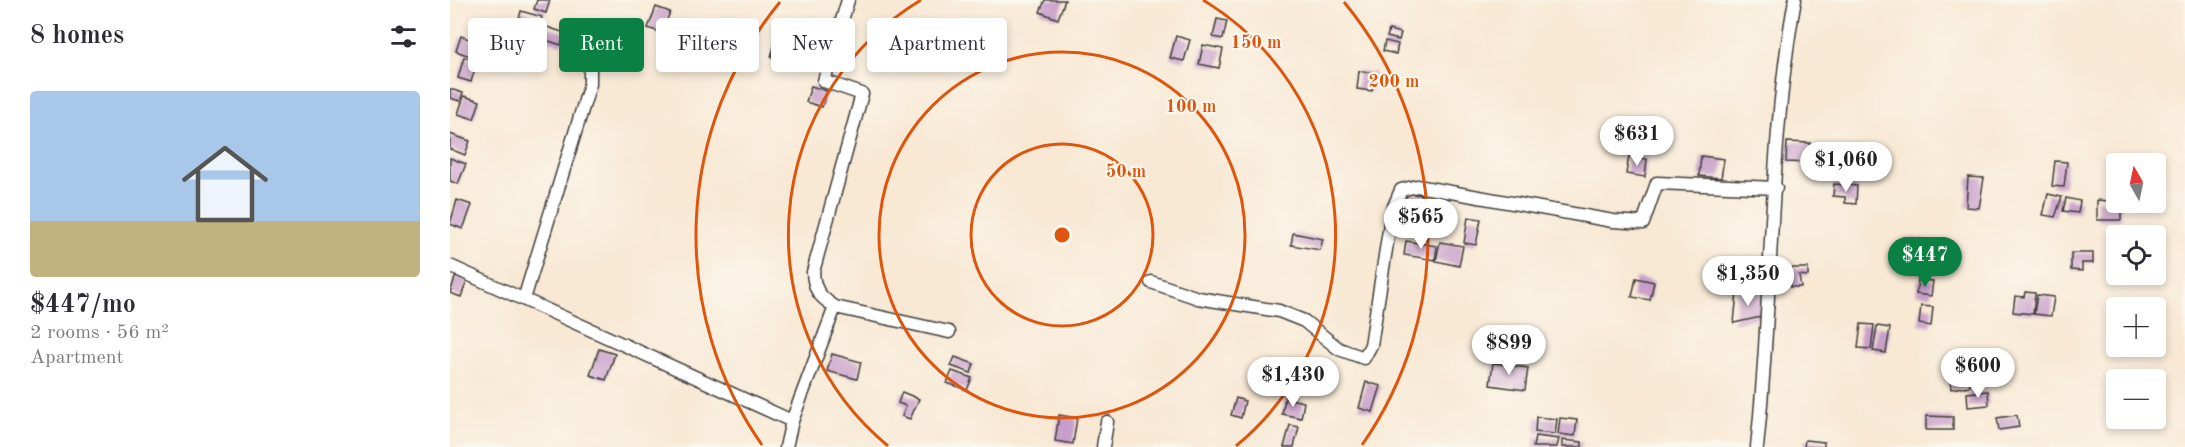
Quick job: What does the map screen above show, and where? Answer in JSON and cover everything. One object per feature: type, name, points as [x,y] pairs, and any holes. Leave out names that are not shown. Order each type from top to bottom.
[{"type":"street","points":[[848,0],[824,81],[862,94],[813,272],[814,286],[822,298],[835,307],[949,332]]},
{"type":"street","points":[[1757,447],[1766,368],[1785,65],[1795,0]]},
{"type":"street","points":[[524,299],[590,84],[590,72]]},
{"type":"street","points":[[1151,282],[1198,298],[1279,311],[1304,321],[1339,349],[1364,358],[1371,345],[1392,212],[1401,190],[1417,186],[1613,221],[1643,223],[1657,183],[1776,188]]},
{"type":"street","points":[[450,266],[792,421]]},
{"type":"street","points":[[786,447],[792,421],[835,307]]},
{"type":"street","points":[[1103,447],[1107,422]]},
{"type":"building","points":[[537,0],[550,0],[546,13],[534,9]]},
{"type":"building","points":[[1045,0],[1065,0],[1058,19],[1040,12]]},
{"type":"building","points":[[656,7],[670,12],[668,18],[656,18],[656,31],[648,28]]},
{"type":"building","points":[[521,11],[542,17],[542,18],[519,18]]},
{"type":"building","points":[[1217,19],[1227,21],[1223,39],[1213,37]]},
{"type":"building","points":[[547,27],[559,31],[559,44],[547,40]]},
{"type":"building","points":[[1389,30],[1401,33],[1399,40],[1387,37]]},
{"type":"building","points":[[461,36],[468,39],[468,55],[456,51]]},
{"type":"building","points":[[1176,36],[1190,40],[1184,61],[1170,58]]},
{"type":"building","points":[[1385,41],[1398,44],[1396,54],[1383,51]]},
{"type":"building","points":[[1203,45],[1223,49],[1219,68],[1199,64]]},
{"type":"building","points":[[464,57],[468,59],[468,72],[474,72],[471,82],[458,78]]},
{"type":"building","points":[[1359,71],[1375,73],[1372,91],[1357,89]]},
{"type":"building","points":[[811,86],[827,91],[822,107],[806,102]]},
{"type":"building","points":[[450,89],[463,93],[460,101],[450,98]]},
{"type":"building","points":[[464,96],[480,101],[474,119],[458,114]]},
{"type":"building","points":[[450,134],[470,141],[465,155],[450,149]]},
{"type":"building","points":[[1787,142],[1810,143],[1809,163],[1786,162]]},
{"type":"building","points":[[1629,156],[1647,159],[1645,177],[1626,174]]},
{"type":"building","points":[[1701,156],[1724,159],[1721,178],[1699,176]]},
{"type":"building","points":[[450,158],[466,164],[458,184],[450,181]]},
{"type":"building","points":[[2055,161],[2067,162],[2064,187],[2052,186]]},
{"type":"building","points":[[1968,177],[1984,178],[1979,208],[1966,207]]},
{"type":"building","points":[[1834,184],[1857,186],[1856,204],[1845,203],[1845,197],[1833,196]]},
{"type":"building","points":[[1410,194],[1423,195],[1422,211],[1409,209],[1408,217],[1401,216],[1403,199]]},
{"type":"building","points":[[2048,194],[2062,197],[2055,217],[2043,215]]},
{"type":"building","points":[[2066,198],[2080,201],[2078,213],[2063,211]]},
{"type":"building","points":[[457,200],[472,205],[463,229],[450,224]]},
{"type":"building","points":[[2097,200],[2106,201],[2106,213],[2121,213],[2121,220],[2097,220]]},
{"type":"building","points":[[1468,217],[1481,219],[1476,245],[1464,243]]},
{"type":"building","points":[[1293,233],[1323,239],[1320,250],[1291,245]]},
{"type":"building","points":[[1906,238],[1925,240],[1923,260],[1904,258]]},
{"type":"building","points":[[1406,241],[1437,246],[1435,260],[1404,255]]},
{"type":"building","points":[[1440,242],[1463,246],[1459,266],[1436,261]]},
{"type":"building","points":[[2071,253],[2093,253],[2093,263],[2082,263],[2082,271],[2071,270]]},
{"type":"building","points":[[1791,268],[1808,268],[1808,276],[1799,275],[1801,287],[1790,287]]},
{"type":"building","points":[[456,275],[467,280],[461,297],[450,293]]},
{"type":"building","points":[[1636,278],[1654,282],[1650,300],[1632,297]]},
{"type":"building","points":[[1918,280],[1933,281],[1931,296],[1916,294]]},
{"type":"building","points":[[1737,292],[1763,294],[1761,317],[1734,323]]},
{"type":"building","points":[[2025,292],[2035,293],[2033,314],[2013,312],[2015,296],[2024,297]]},
{"type":"building","points":[[2037,295],[2054,297],[2051,316],[2034,314]]},
{"type":"building","points":[[1921,306],[1933,307],[1931,326],[1919,324]]},
{"type":"building","points":[[1861,324],[1874,325],[1871,349],[1858,348]]},
{"type":"building","points":[[1877,326],[1890,328],[1886,353],[1873,351]]},
{"type":"building","points":[[599,349],[615,354],[606,380],[590,375]]},
{"type":"building","points":[[832,354],[861,362],[857,379],[827,371]]},
{"type":"building","points":[[955,357],[974,364],[971,373],[951,366]]},
{"type":"building","points":[[1493,363],[1528,368],[1525,390],[1490,385]]},
{"type":"building","points":[[1968,370],[1970,386],[1951,389],[1949,373]]},
{"type":"building","points":[[952,371],[972,378],[967,390],[947,383]]},
{"type":"building","points":[[1366,382],[1381,386],[1373,412],[1359,408]]},
{"type":"building","points":[[1988,391],[1989,405],[1968,407],[1967,393]]},
{"type":"building","points":[[902,392],[919,399],[910,419],[902,416],[906,406],[898,403]]},
{"type":"building","points":[[1236,398],[1245,401],[1241,418],[1231,415]]},
{"type":"building","points":[[1285,398],[1304,402],[1301,418],[1282,414]]},
{"type":"building","points":[[1059,415],[1077,418],[1073,444],[1055,441]]},
{"type":"building","points":[[2017,415],[2019,427],[1999,430],[1997,418]]},
{"type":"building","points":[[1926,416],[1953,417],[1953,430],[1926,430]]},
{"type":"building","points":[[1536,417],[1557,419],[1555,434],[1535,432]]},
{"type":"building","points":[[1560,418],[1577,420],[1575,436],[1558,434]]},
{"type":"building","points":[[1290,425],[1299,427],[1294,447],[1284,447]]},
{"type":"building","points":[[1535,436],[1559,439],[1557,447],[1533,447]]},
{"type":"building","points":[[1562,440],[1582,442],[1582,447],[1562,447]]},
{"type":"building","points":[[1805,440],[1824,442],[1824,447],[1804,447]]}]
